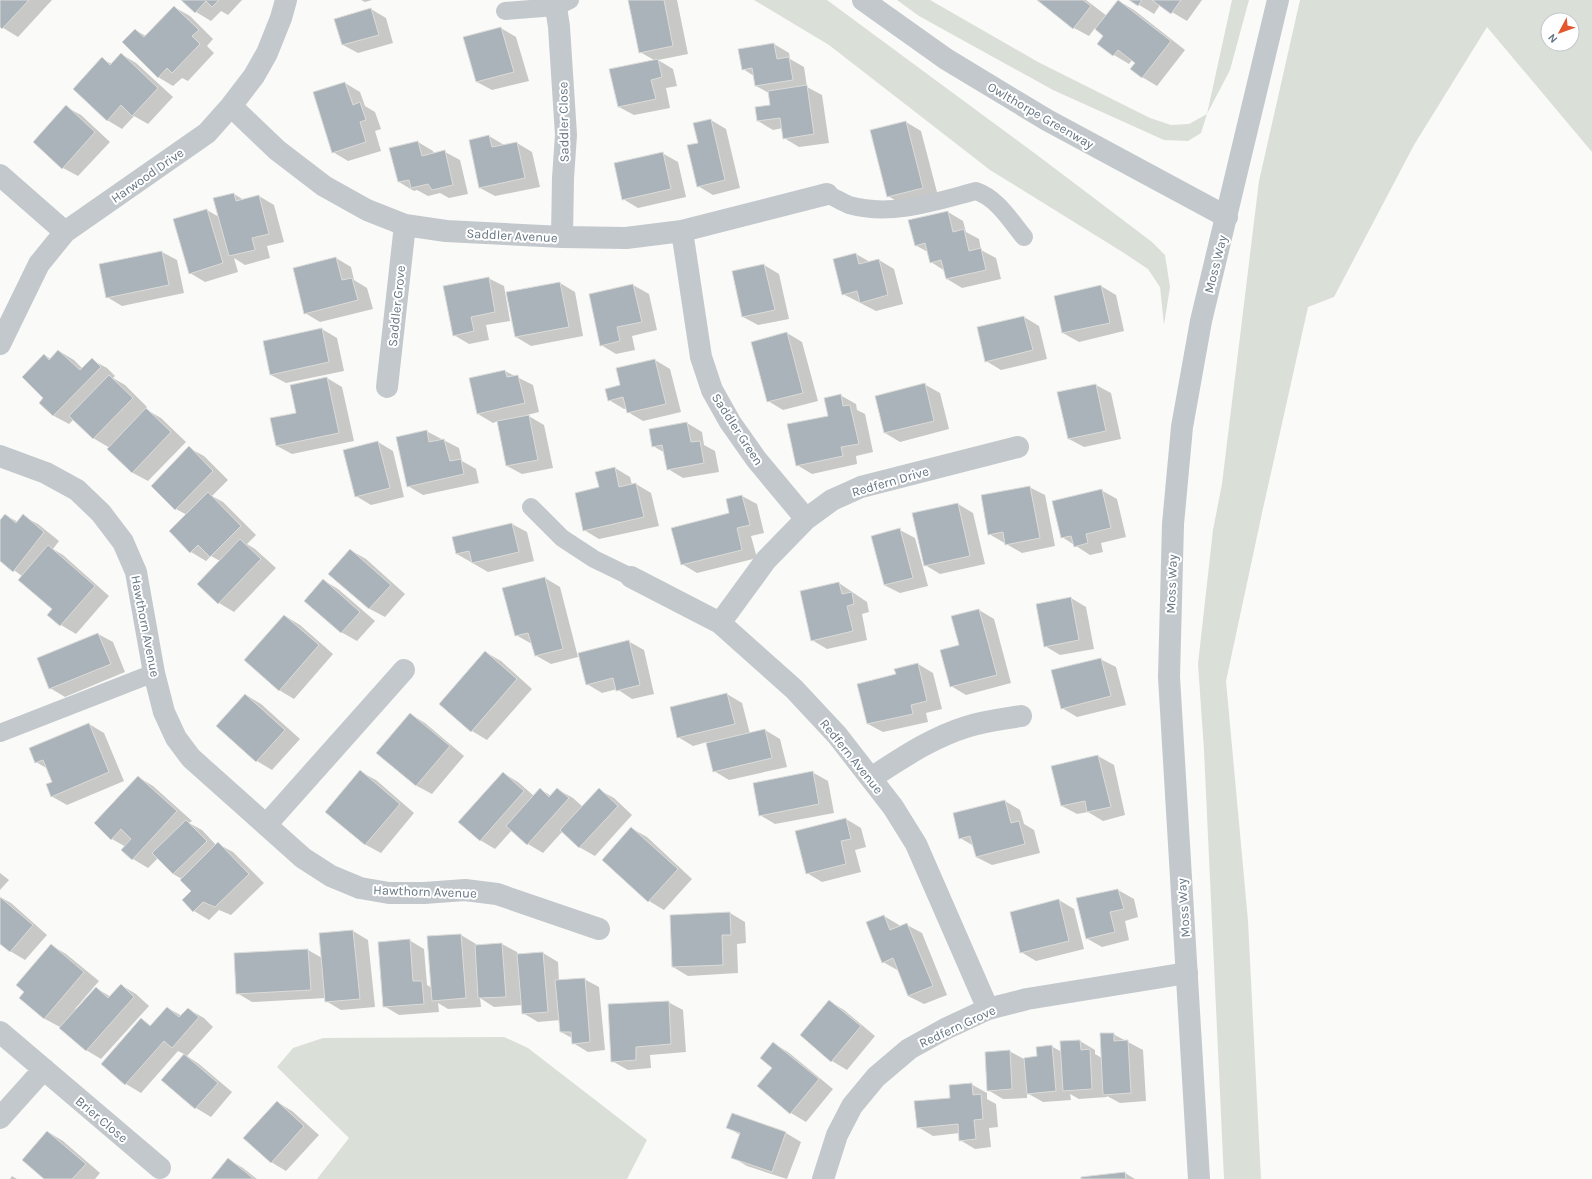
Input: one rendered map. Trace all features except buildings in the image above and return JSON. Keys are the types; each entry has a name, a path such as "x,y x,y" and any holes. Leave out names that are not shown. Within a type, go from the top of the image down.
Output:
{"street":[{"name":"Harwood Drive","path":"0,344 39,264 65,232 207,133 231,106 254,76 267,53 281,18 286,0"},
{"name":"Owlthorpe Greenway","path":"863,0 946,59 1047,120 1227,218"},
{"name":"Moss Way","path":"1200,1179 1168,677 1173,524 1182,427 1201,321 1227,218 1278,0"},
{"name":"Saddler Close","path":"562,237 563,178 566,135 559,27 563,4"},
{"name":"Saddler Avenue","path":"231,106 277,150 324,186 367,210 405,225 446,231 562,237 626,238 682,231 828,194"},
{"path":"0,174 65,232"},
{"name":"Saddler Grove","path":"387,387 405,225"},
{"name":"Saddler Green","path":"682,231 702,357 712,390 730,422 756,460 806,519"},
{"name":"Redfern Drive","path":"720,623 766,560 806,519 832,500 861,487 1018,447"},
{"name":"Hawthorn Avenue","path":"0,456 46,473 77,490 101,513 123,542 136,572 154,673 164,712 176,738 191,758 303,858 331,876 360,888 390,892 424,893 465,890 497,894 599,929"},
{"name":"Redfern Avenue","path":"631,577 720,623 794,689 837,735 872,778 893,807 916,844 988,1009"},
{"path":"266,825 404,670"},
{"path":"872,778 912,751 940,736 968,726 1021,716"},
{"name":"Redfern Grove","path":"823,1179 837,1135 852,1106 876,1077 909,1049 945,1029 988,1009 1027,999 1187,973"},
{"name":"Brier Close","path":"0,1032 160,1168"},
{"path":"0,1118 44,1070"}],"lane":[{"path":"505,11 563,4"},
{"path":"828,194 848,204 871,210 910,208 976,192 986,194 1024,237"},
{"path":"531,507 562,538 594,559 631,577"},
{"path":"0,733 154,673"}],"shaded area":[{"path":"754,0 827,0 1152,242 1165,255 1170,287 1164,325 1160,287 1148,269 990,170 829,45"},
{"path":"897,0 930,0 1038,62 1150,118 1171,125 1189,124 1207,114 1201,133 1188,141 1164,140 1053,90 919,16"},
{"path":"1232,0 1249,0 1230,70 1207,114"},
{"path":"1300,0 1592,0 1592,152 1487,27 1414,145 1334,297 1308,307 1226,681 1248,921 1261,1179 1224,1179 1204,750 1198,664 1213,530 1222,484 1259,181"},
{"path":"504,1037 528,1048 647,1140 627,1179 317,1179 349,1138 277,1067 293,1048 323,1038"}]}
